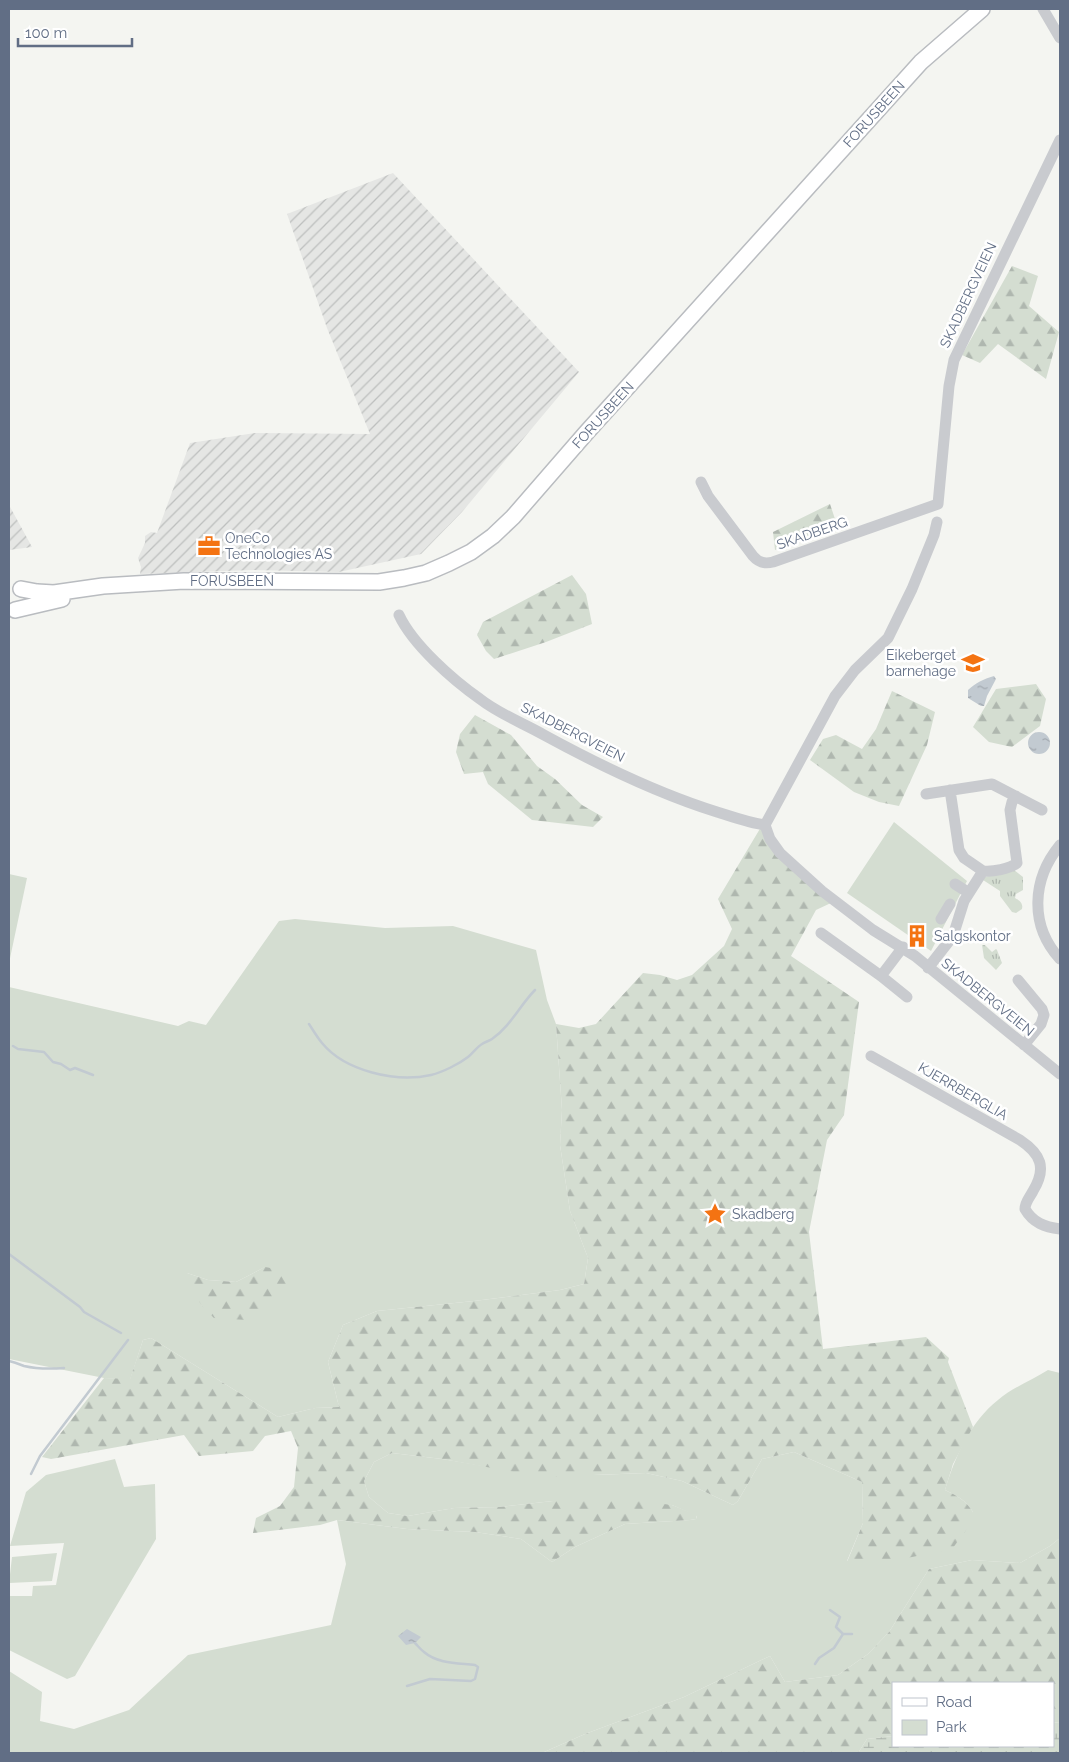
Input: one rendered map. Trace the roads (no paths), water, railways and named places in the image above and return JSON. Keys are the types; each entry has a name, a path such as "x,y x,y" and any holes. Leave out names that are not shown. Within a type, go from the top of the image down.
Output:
{"main road":[{"name":"FORUSBEEN","path":"15,586 45,593 103,586 184,581 379,582 426,573 471,552 493,536 513,517 586,433 921,62 982,9"},
{"path":"11,612 22,604 23,599 15,586"},
{"name":"FORUSBEEN","path":"11,612 111,587"}],"street":[{"path":"1042,9 1060,38"},
{"name":"SKADBERGVEIEN","path":"938,504 949,386 954,360 1060,140"},
{"name":"SKADBERG","path":"701,482 708,496 753,556 763,563 774,562 938,504"},
{"path":"765,825 835,696 855,670 888,638 912,589 934,535 937,522"},
{"name":"SKADBERGVEIEN","path":"399,615 407,631 445,670 482,701 506,715 565,747 647,787 696,806 765,825 770,839 780,853 822,892 873,930 903,947 1060,1074"},
{"path":"926,794 992,784 1042,810"},
{"path":"950,790 959,850 964,858 983,871 992,871 1016,864 1016,850 1010,810 1016,796"},
{"path":"1060,845 1043,872 1038,890 1038,913 1049,944 1060,959"},
{"path":"928,968 953,936 961,908 968,893 983,871"},
{"path":"955,884 968,893"},
{"path":"941,919 950,904"},
{"path":"821,933 907,997"},
{"path":"881,976 903,947"},
{"path":"1018,980 1042,1009 1044,1015 1041,1024 1024,1045"},
{"name":"KJERRBERGLIA","path":"870,1056 1020,1140 1034,1151 1038,1156 1041,1168 1040,1178 1026,1203 1025,1209 1030,1217 1038,1223 1060,1229"}],"water":[{"path":"994,676 996,679 984,706 968,698 968,690 986,678"},
{"path":"1039,732 1049,739 1050,743 1043,753 1039,754 1029,747 1028,743 1035,733"},
{"path":"407,1629 421,1637 415,1643 406,1645 398,1636"}],"waterway":[{"path":"309,1024 320,1041 332,1053 357,1068 387,1076 417,1077 431,1075 446,1070 460,1062 480,1045 492,1039 510,1022 535,990"},
{"path":"13,1046 18,1049 44,1052 53,1062 61,1064 70,1070 75,1068 93,1075"},
{"path":"9,1254 80,1307 84,1312 121,1333"},
{"path":"31,1474 40,1456 128,1340"},
{"path":"9,1361 34,1368 64,1368"},
{"path":"830,1610 840,1617 836,1627 843,1634"},
{"path":"815,1664 819,1658 834,1648 843,1634 852,1634"},
{"path":"407,1686 430,1679 471,1681 475,1679 478,1667 435,1659 415,1643"}],"place":[{"name":"OneCo Technologies AS","path":"209,546"},
{"name":"Eikeberget barnehage","path":"973,663"},
{"name":"Salgskontor","path":"917,936"},
{"name":"Skadberg","path":"715,1214"}]}
